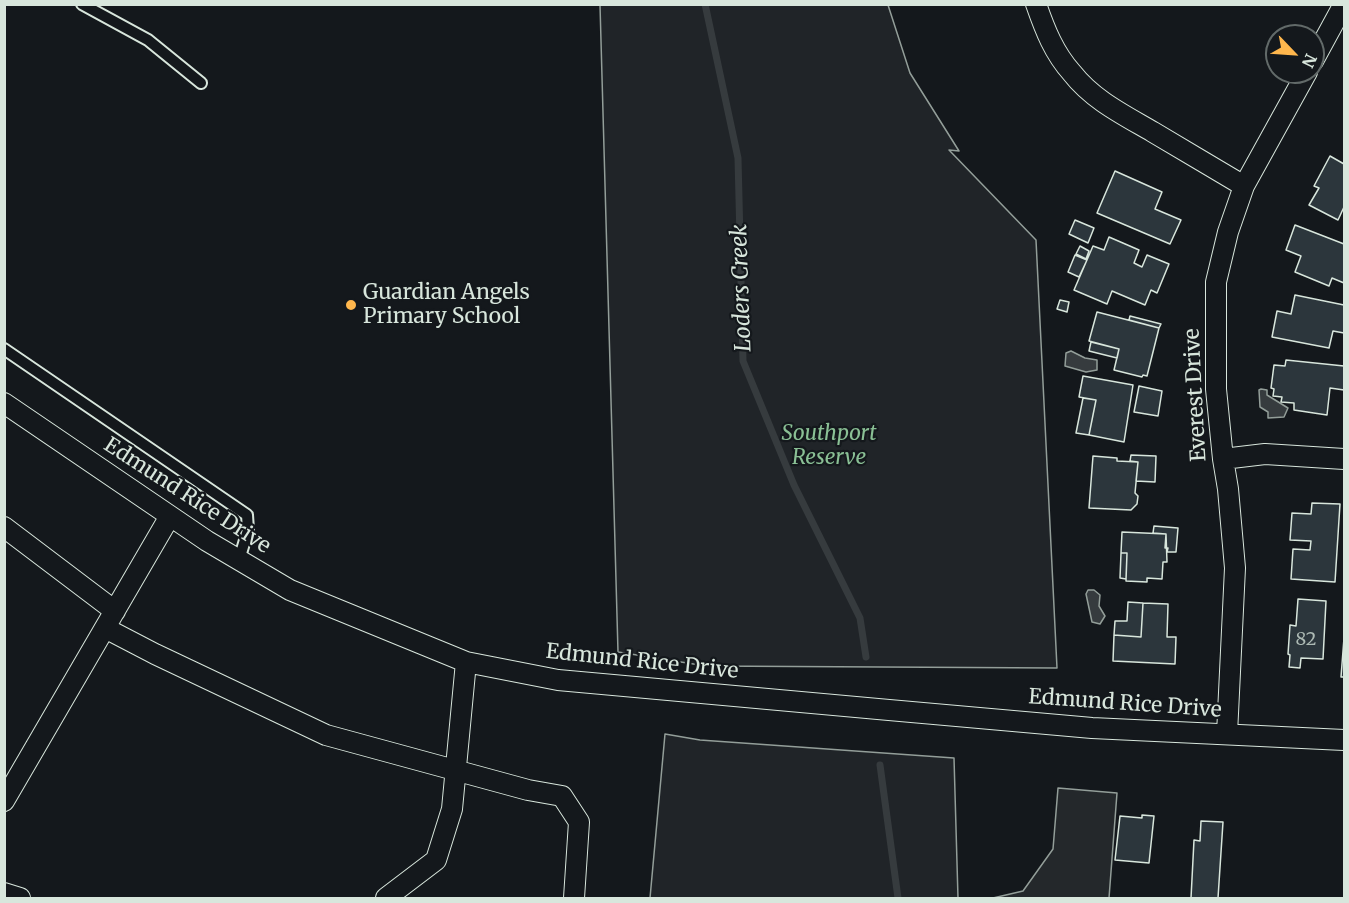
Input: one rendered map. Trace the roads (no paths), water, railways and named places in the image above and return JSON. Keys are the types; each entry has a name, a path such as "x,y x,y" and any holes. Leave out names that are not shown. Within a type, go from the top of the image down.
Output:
{"street":[{"path":"1036,4 1055,50 1072,74 1090,92 1244,186"},
{"path":"1325,39 1344,4"},
{"name":"Everest Drive","path":"1227,734 1235,568 1216,389 1216,282 1228,232 1244,186 1300,84"},
{"name":"Edmund Rice Drive","path":"4,403 207,541 290,590 466,662 569,681 1081,727 1344,740"},
{"path":"1223,459 1265,454 1344,459"},
{"path":"4,801 170,516"},
{"path":"4,527 110,620 155,654 327,735 528,790 562,796 579,822 574,898"},
{"path":"386,898 436,860 452,809 466,662"},
{"path":"4,893 20,898"}],"lane":[{"path":"82,4 148,40 201,84"},
{"path":"4,349 247,515 248,530 239,560"}],"waterway":[{"name":"Loders Creek","path":"705,4 738,158 743,361 794,485 860,618 866,657"},
{"name":"Loders Creek","path":"880,765 898,898"}],"place":[{"name":"Guardian Angels Primary School","path":"351,305"}],"park label":[{"name":"Southport Reserve","path":"829,446"}]}
